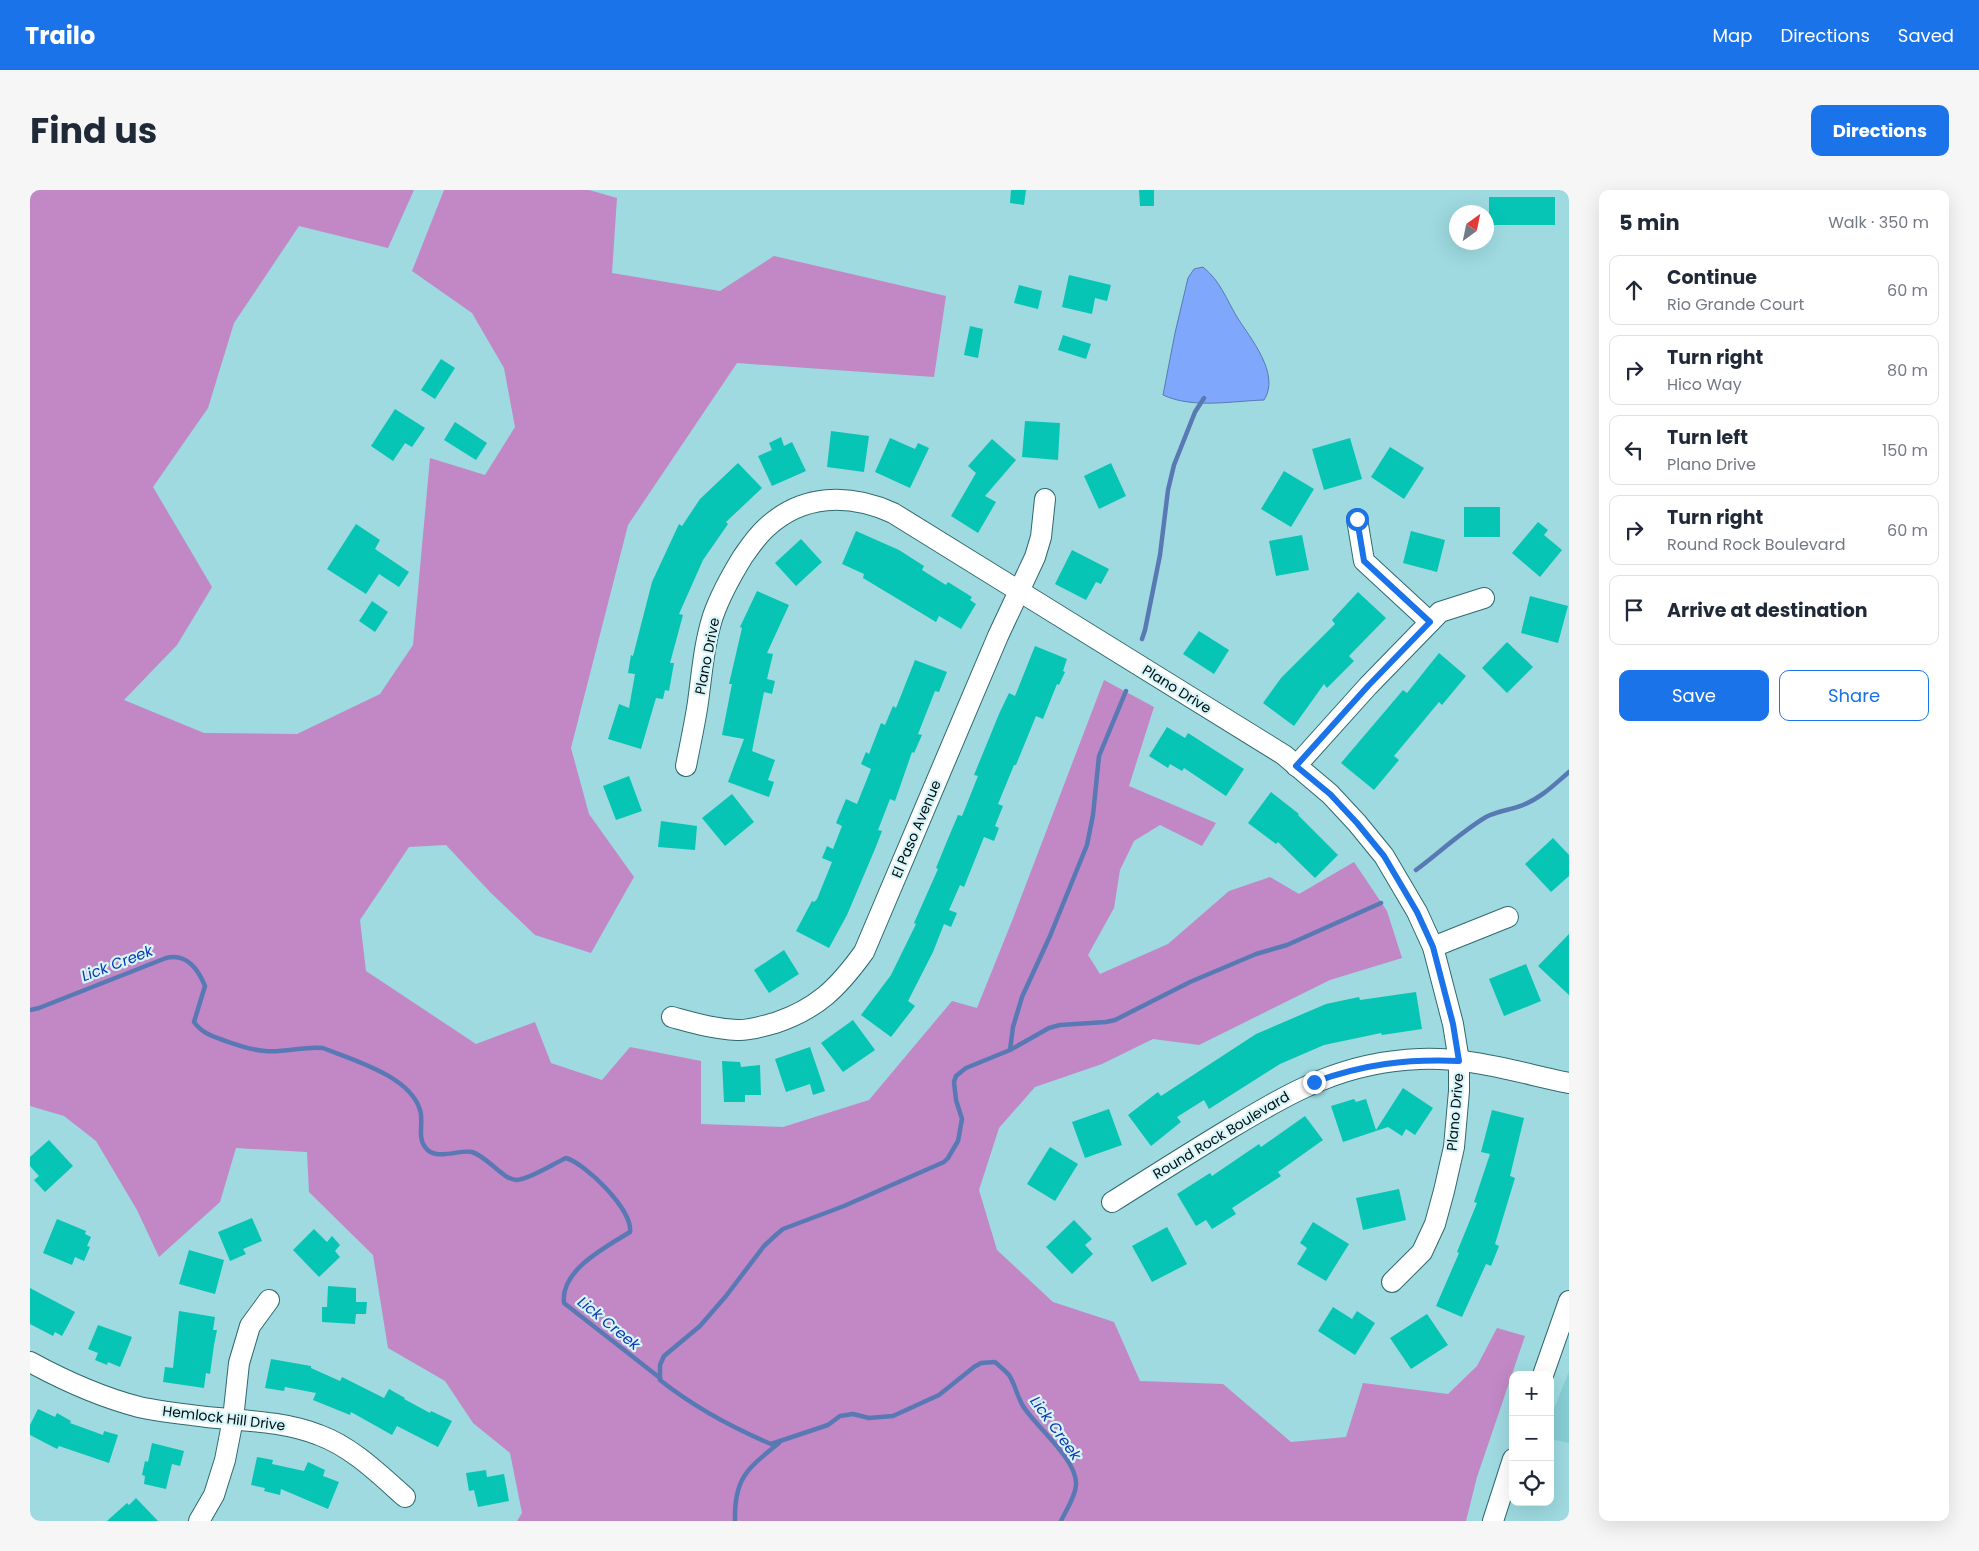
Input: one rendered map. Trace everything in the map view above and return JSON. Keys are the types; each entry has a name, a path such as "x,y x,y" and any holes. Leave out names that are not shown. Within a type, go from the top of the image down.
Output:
{"street":[{"name":"Plano Drive","path":"686,766 698,704 706,646 713,616 724,590 752,544 765,529 780,517 794,510 829,499 855,500 878,506 893,513 1284,755 1330,794 1384,856 1417,912 1433,947 1453,1024 1459,1061 1459,1091 1454,1147 1444,1191 1434,1224 1422,1252 1392,1282"},
{"name":"El Paso Avenue","path":"672,1016 706,1027 739,1030 765,1026 792,1017 813,1006 848,974 864,952 950,749 1036,557 1041,537 1045,499"},
{"path":"1357,519 1364,561 1430,622"},
{"path":"1296,766 1368,686 1440,612 1484,598"},
{"path":"1433,947 1508,917"},
{"name":"Round Rock Boulevard","path":"1112,1202 1273,1103 1314,1082 1349,1070 1383,1063 1421,1059 1459,1061 1569,1084"},
{"path":"199,1521 214,1495 225,1460 233,1419 239,1363 250,1326 269,1300"},
{"path":"1544,1371 1569,1301"},
{"name":"Hemlock Hill Drive","path":"30,1362 76,1385 140,1407 283,1424 320,1435 354,1454 405,1497"},
{"path":"1493,1521 1512,1461"}],"shaded area":[{"path":"30,190 414,190 388,248 299,226 234,323 208,408 153,487 212,587 177,645 124,700 204,733 297,734 380,694 413,645 430,458 485,475 515,427 504,368 472,313 412,271 444,190 589,190 617,198 612,273 720,291 774,256 946,296 934,377 737,363 628,525 571,748 589,814 634,877 591,953 535,935 491,893 446,845 409,847 360,920 366,971 476,1044 535,1022 551,1063 602,1080 630,1047 701,1061 701,1124 783,1127 869,1100 952,1001 977,1008 1104,680 1154,707 1129,786 1216,823 1202,846 1160,825 1134,841 1120,870 1114,908 1088,955 1100,974 1168,944 1229,891 1270,877 1299,894 1354,862 1387,911 1402,958 1330,980 1199,1045 1153,1039 1102,1064 1035,1087 999,1128 979,1190 997,1250 1053,1302 1114,1322 1140,1381 1223,1384 1291,1442 1346,1437 1363,1383 1448,1394 1477,1366 1497,1328 1525,1336 1513,1371 1509,1371 1509,1383 1477,1477 1466,1521 517,1521 522,1513 510,1453 473,1423 445,1381 388,1348 373,1255 309,1192 307,1152 236,1148 220,1202 159,1257 137,1210 96,1141 64,1116 30,1106"},
{"path":"1569,1371 1569,1443 1554,1440 1554,1409"}],"water":[{"path":"1203,267 1219,284 1262,357 1269,379 1268,390 1264,400 1200,403 1187,402 1163,395 1188,278 1194,269"}],"building":[{"path":"1011,190 1026,190 1024,205 1010,203"},
{"path":"1139,190 1154,190 1154,206 1140,206"},
{"path":"1489,197 1555,197 1555,225 1494,225 1494,205 1489,205"},
{"path":"1069,275 1111,285 1107,301 1095,298 1092,314 1062,307"},
{"path":"1019,285 1042,291 1038,309 1014,303"},
{"path":"970,326 983,329 978,358 964,355"},
{"path":"1063,335 1091,344 1086,359 1058,350"},
{"path":"441,359 455,368 435,399 421,390"},
{"path":"395,409 425,428 412,447 405,443 393,461 371,446"},
{"path":"1025,421 1060,423 1058,460 1022,457"},
{"path":"455,422 487,443 476,460 444,440"},
{"path":"831,431 869,436 864,472 827,467"},
{"path":"781,437 784,446 792,442 806,471 772,486 758,456 772,450 769,443"},
{"path":"890,438 915,449 918,443 929,448 910,488 875,472"},
{"path":"1350,438 1362,479 1324,490 1312,449"},
{"path":"992,439 1016,460 985,496 996,502 978,533 951,516 976,473 968,466"},
{"path":"1390,447 1424,468 1404,499 1371,477"},
{"path":"738,463 762,488 726,522 728,524 703,560 679,614 683,615 670,663 674,663 669,691 665,690 663,699 656,698 641,749 608,739 619,704 629,708 635,674 628,673 631,655 633,656 652,582 679,524 682,526 700,499"},
{"path":"1111,463 1126,496 1099,509 1084,476"},
{"path":"1284,471 1314,489 1291,527 1261,509"},
{"path":"1464,507 1500,507 1500,537 1464,537"},
{"path":"1538,522 1548,530 1544,535 1562,550 1540,577 1512,553"},
{"path":"356,524 380,540 375,549 409,572 399,587 379,574 366,594 327,569"},
{"path":"856,531 899,550 924,566 922,570 946,585 948,582 972,597 970,600 976,604 961,629 939,616 936,622 863,578 864,574 842,564"},
{"path":"1411,531 1445,540 1437,572 1403,563"},
{"path":"1302,535 1309,570 1276,576 1269,541"},
{"path":"801,539 822,562 796,586 775,563"},
{"path":"1072,550 1109,569 1101,584 1096,582 1086,600 1055,584"},
{"path":"757,591 789,605 767,653 773,654 767,679 775,681 772,694 764,692 752,751 775,760 768,780 774,782 769,797 728,782 744,739 722,735 732,684 729,684 742,628 740,627"},
{"path":"1358,592 1386,618 1349,656 1354,661 1327,688 1324,684 1294,726 1263,703 1281,678 1335,624 1332,620"},
{"path":"1530,596 1568,606 1558,643 1521,633"},
{"path":"372,601 388,612 375,632 359,621"},
{"path":"1199,631 1229,650 1214,674 1183,654"},
{"path":"1507,642 1533,667 1507,693 1482,668"},
{"path":"1035,646 1067,659 1063,671 1065,672 1059,685 1057,684 1043,719 1036,716 1016,765 1014,765 998,804 1003,806 995,826 999,828 994,841 984,837 964,887 960,885 949,910 957,913 951,927 944,924 933,952 908,1001 915,1006 891,1037 861,1015 891,975 916,924 914,923 938,869 936,868 947,841 958,815 962,816 978,776 974,775 999,714 1009,693 1015,696"},
{"path":"1439,653 1466,676 1442,705 1439,702 1394,756 1399,760 1374,790 1341,763 1403,690 1407,693"},
{"path":"915,660 947,672 939,692 935,691 918,734 922,735 914,753 912,752 895,801 890,799 878,830 882,831 847,915 829,948 796,931 812,901 814,902 817,899 832,862 822,858 827,846 833,849 842,826 836,823 846,799 857,804 871,769 861,764 866,752 869,754 881,723 885,725 893,706 896,708"},
{"path":"1167,727 1185,738 1188,733 1244,769 1226,796 1184,768 1182,771 1170,764 1168,768 1149,756"},
{"path":"629,776 642,811 616,820 603,786"},
{"path":"1271,792 1299,814 1338,855 1315,878 1278,842 1276,844 1248,823"},
{"path":"732,794 754,822 725,846 702,818"},
{"path":"661,821 697,826 695,850 658,847"},
{"path":"1553,838 1569,855 1569,876 1551,892 1525,864"},
{"path":"1569,934 1569,995 1538,966"},
{"path":"784,950 799,974 769,993 754,970"},
{"path":"1526,964 1541,1001 1504,1016 1489,979"},
{"path":"1416,992 1422,1029 1382,1035 1381,1033 1324,1045 1280,1064 1209,1109 1204,1100 1177,1117 1181,1122 1151,1146 1128,1115 1158,1092 1161,1096 1256,1034 1326,1004 1359,997 1360,1000"},
{"path":"853,1020 875,1050 843,1072 821,1043"},
{"path":"810,1047 825,1091 813,1095 810,1084 786,1092 775,1059"},
{"path":"722,1061 740,1062 741,1067 760,1065 761,1095 745,1095 745,1102 724,1102"},
{"path":"1403,1088 1433,1108 1415,1135 1406,1129 1402,1136 1388,1127 1343,1142 1331,1106 1354,1099 1356,1102 1366,1099 1376,1130"},
{"path":"1109,1109 1122,1145 1085,1158 1072,1122"},
{"path":"1492,1110 1524,1118 1510,1176 1515,1178 1495,1244 1499,1246 1491,1266 1486,1264 1462,1317 1436,1306 1459,1253 1457,1252 1477,1203 1474,1202 1490,1154 1481,1152"},
{"path":"1305,1116 1323,1140 1278,1172 1281,1176 1232,1208 1236,1214 1212,1229 1206,1220 1196,1226 1177,1194 1210,1173 1212,1176 1259,1144 1261,1147"},
{"path":"49,1140 73,1166 45,1192 34,1180 39,1176 30,1166 30,1157"},
{"path":"1050,1147 1078,1164 1055,1201 1027,1184"},
{"path":"1399,1189 1406,1220 1363,1230 1356,1198"},
{"path":"252,1218 262,1241 243,1249 246,1254 230,1261 218,1232"},
{"path":"57,1219 86,1231 85,1234 91,1237 87,1246 90,1247 84,1261 75,1257 72,1265 43,1253"},
{"path":"1074,1220 1092,1239 1085,1245 1093,1254 1072,1274 1046,1247"},
{"path":"1313,1222 1349,1244 1326,1281 1297,1264 1307,1248 1300,1243"},
{"path":"1167,1227 1187,1264 1152,1282 1132,1246"},
{"path":"314,1229 327,1242 332,1236 340,1245 335,1251 340,1257 319,1277 293,1250"},
{"path":"189,1250 224,1260 215,1294 179,1284"},
{"path":"328,1286 356,1288 356,1302 367,1302 366,1314 356,1314 355,1324 322,1322 322,1307 327,1307"},
{"path":"30,1288 75,1312 62,1336 55,1332 53,1336 30,1324"},
{"path":"1333,1307 1352,1319 1357,1311 1375,1323 1355,1355 1318,1331"},
{"path":"179,1311 215,1317 213,1330 217,1330 210,1374 206,1373 204,1388 163,1382 165,1367 173,1368"},
{"path":"1427,1314 1448,1345 1411,1369 1390,1338"},
{"path":"98,1325 132,1337 120,1367 108,1362 107,1365 95,1360 98,1353 88,1349"},
{"path":"271,1359 311,1366 311,1368 340,1381 342,1377 384,1398 389,1389 430,1413 431,1411 452,1421 438,1447 397,1426 392,1435 351,1412 350,1415 313,1400 316,1393 285,1387 284,1391 265,1388"},
{"path":"38,1409 55,1417 57,1413 71,1421 70,1423 103,1435 104,1431 118,1435 109,1463 59,1446 57,1449 30,1435 30,1425"},
{"path":"152,1443 184,1451 180,1466 172,1464 166,1489 144,1484 145,1476 142,1475 145,1461 148,1462"},
{"path":"257,1457 273,1460 272,1464 304,1471 308,1462 325,1470 323,1476 339,1482 328,1509 281,1489 280,1495 264,1491 265,1488 251,1485"},
{"path":"486,1470 487,1477 504,1474 509,1501 478,1507 474,1490 469,1491 466,1473"},
{"path":"136,1498 158,1521 107,1521 127,1503 129,1505"}],"waterway":[{"path":"1142,639 1160,555 1168,490 1174,465 1195,412 1204,398"},
{"path":"1010,1050 1013,1027 1022,997 1050,936 1087,845 1093,815 1099,756 1126,691"},
{"path":"1416,870 1486,817 1536,799 1569,772"},
{"path":"1061,1521 1074,1495 1075,1475 1064,1455 1023,1406 1009,1375 995,1362 981,1363 939,1395 893,1416 869,1418 853,1414 840,1416 828,1425 771,1444 713,1416 673,1390 660,1380 660,1365 664,1356 700,1326 726,1296 764,1246 783,1229 844,1206 944,1162 958,1141 962,1119 956,1100 954,1082 956,1076 966,1068 1010,1050 1049,1028 1060,1025 1115,1020 1190,982 1256,954 1287,945 1381,903"},
{"name":"Lick Creek","path":"30,1010 166,958 180,958 186,960 195,968 205,986 194,1022 203,1031 233,1044 259,1050 279,1051 323,1048 379,1071 405,1088 414,1098 421,1114 421,1139 429,1151 435,1154 472,1152 484,1158 506,1176 517,1180 535,1174 566,1158 575,1162 596,1178 616,1200 629,1223 630,1232 598,1252 577,1270 569,1280 565,1291 564,1303 660,1378"},
{"path":"735,1521 735,1506 740,1484 758,1460 779,1443"}],"route":[{"path":"1314,1082 1349,1070 1383,1063 1421,1059 1459,1061 1453,1024 1433,947 1417,912 1384,856 1357,823 1330,794 1296,766 1368,686 1430,622 1364,561 1357,519"}]}
